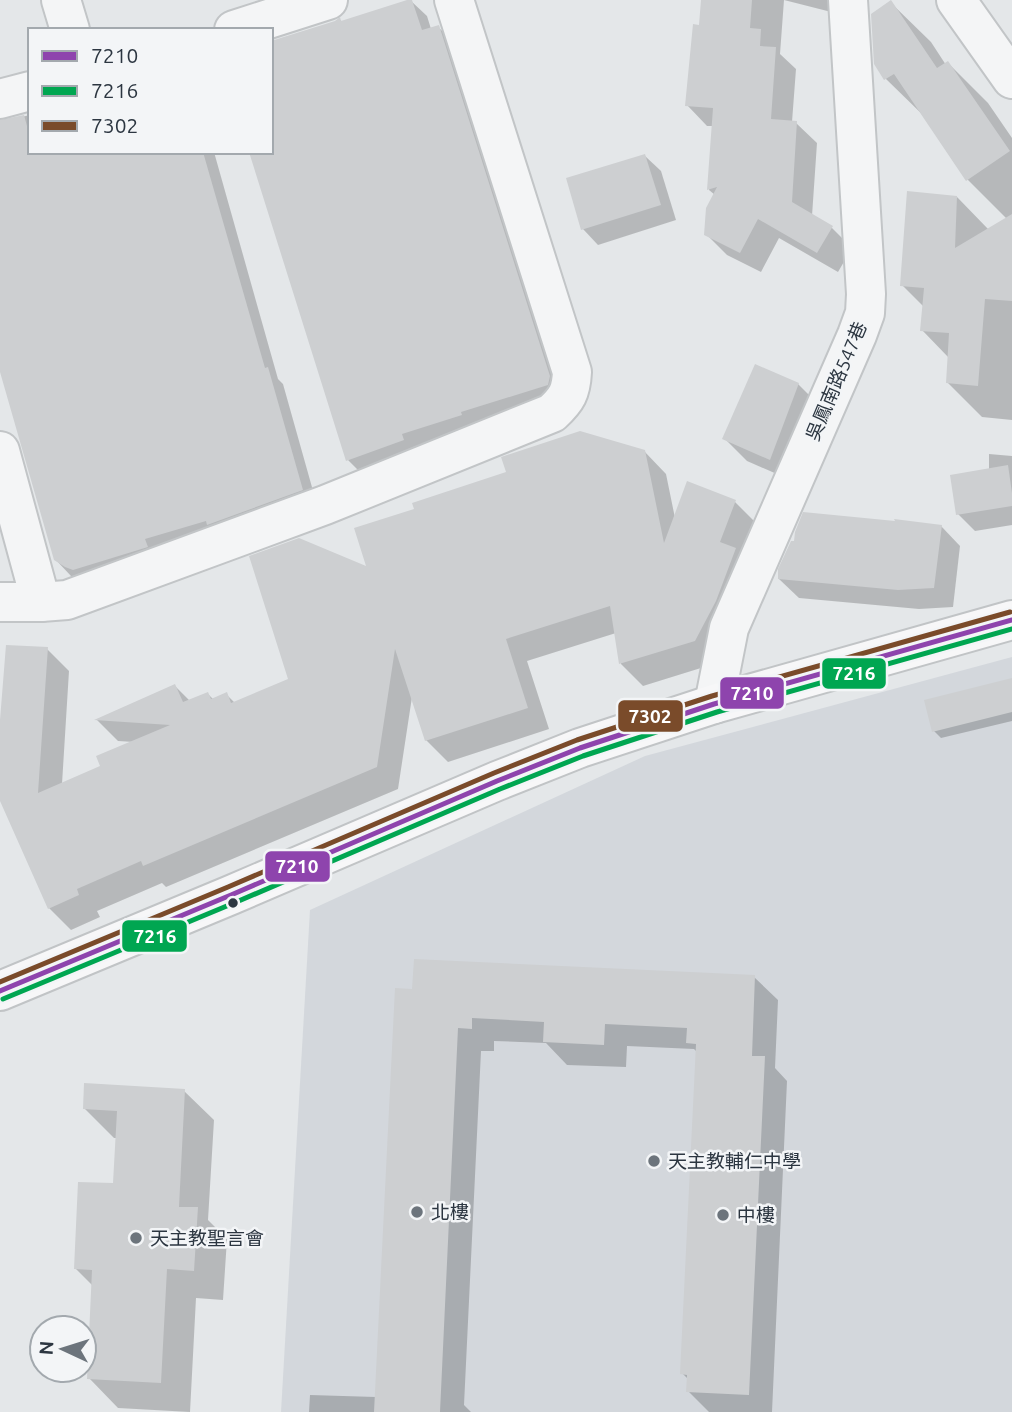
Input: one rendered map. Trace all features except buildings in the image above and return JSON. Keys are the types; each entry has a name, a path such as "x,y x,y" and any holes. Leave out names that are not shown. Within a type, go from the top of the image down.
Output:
{"main road":[{"path":"0,990 580,748 714,704 1012,620"}],"street":[{"path":"61,0 69,28"},
{"path":"240,28 328,0"},
{"path":"0,602 67,600 325,505 552,413 564,402 571,388 572,372 454,0"},
{"name":"吳鳳南路547巷","path":"714,704 729,628 865,313 848,0"},
{"path":"956,0 1012,79"},
{"path":"0,99 28,92"},
{"path":"0,451 41,602"}],"shaded area":[{"name":"天主教輔仁中學","path":"1012,657 1012,1412 281,1412 310,910 645,756"}],"transit line":[{"name":"7302","path":"0,982 577,740 712,696 1010,612"},
{"name":"7210","path":"0,991 580,748 714,704 1012,620"},
{"name":"7216","path":"3,999 583,756 717,712 1012,629"}],"place":[{"name":"天主教輔仁中學","path":"654,1161"},
{"name":"北樓","path":"417,1212"},
{"name":"中樓","path":"723,1215"},
{"name":"天主教聖言會","path":"136,1238"}]}
